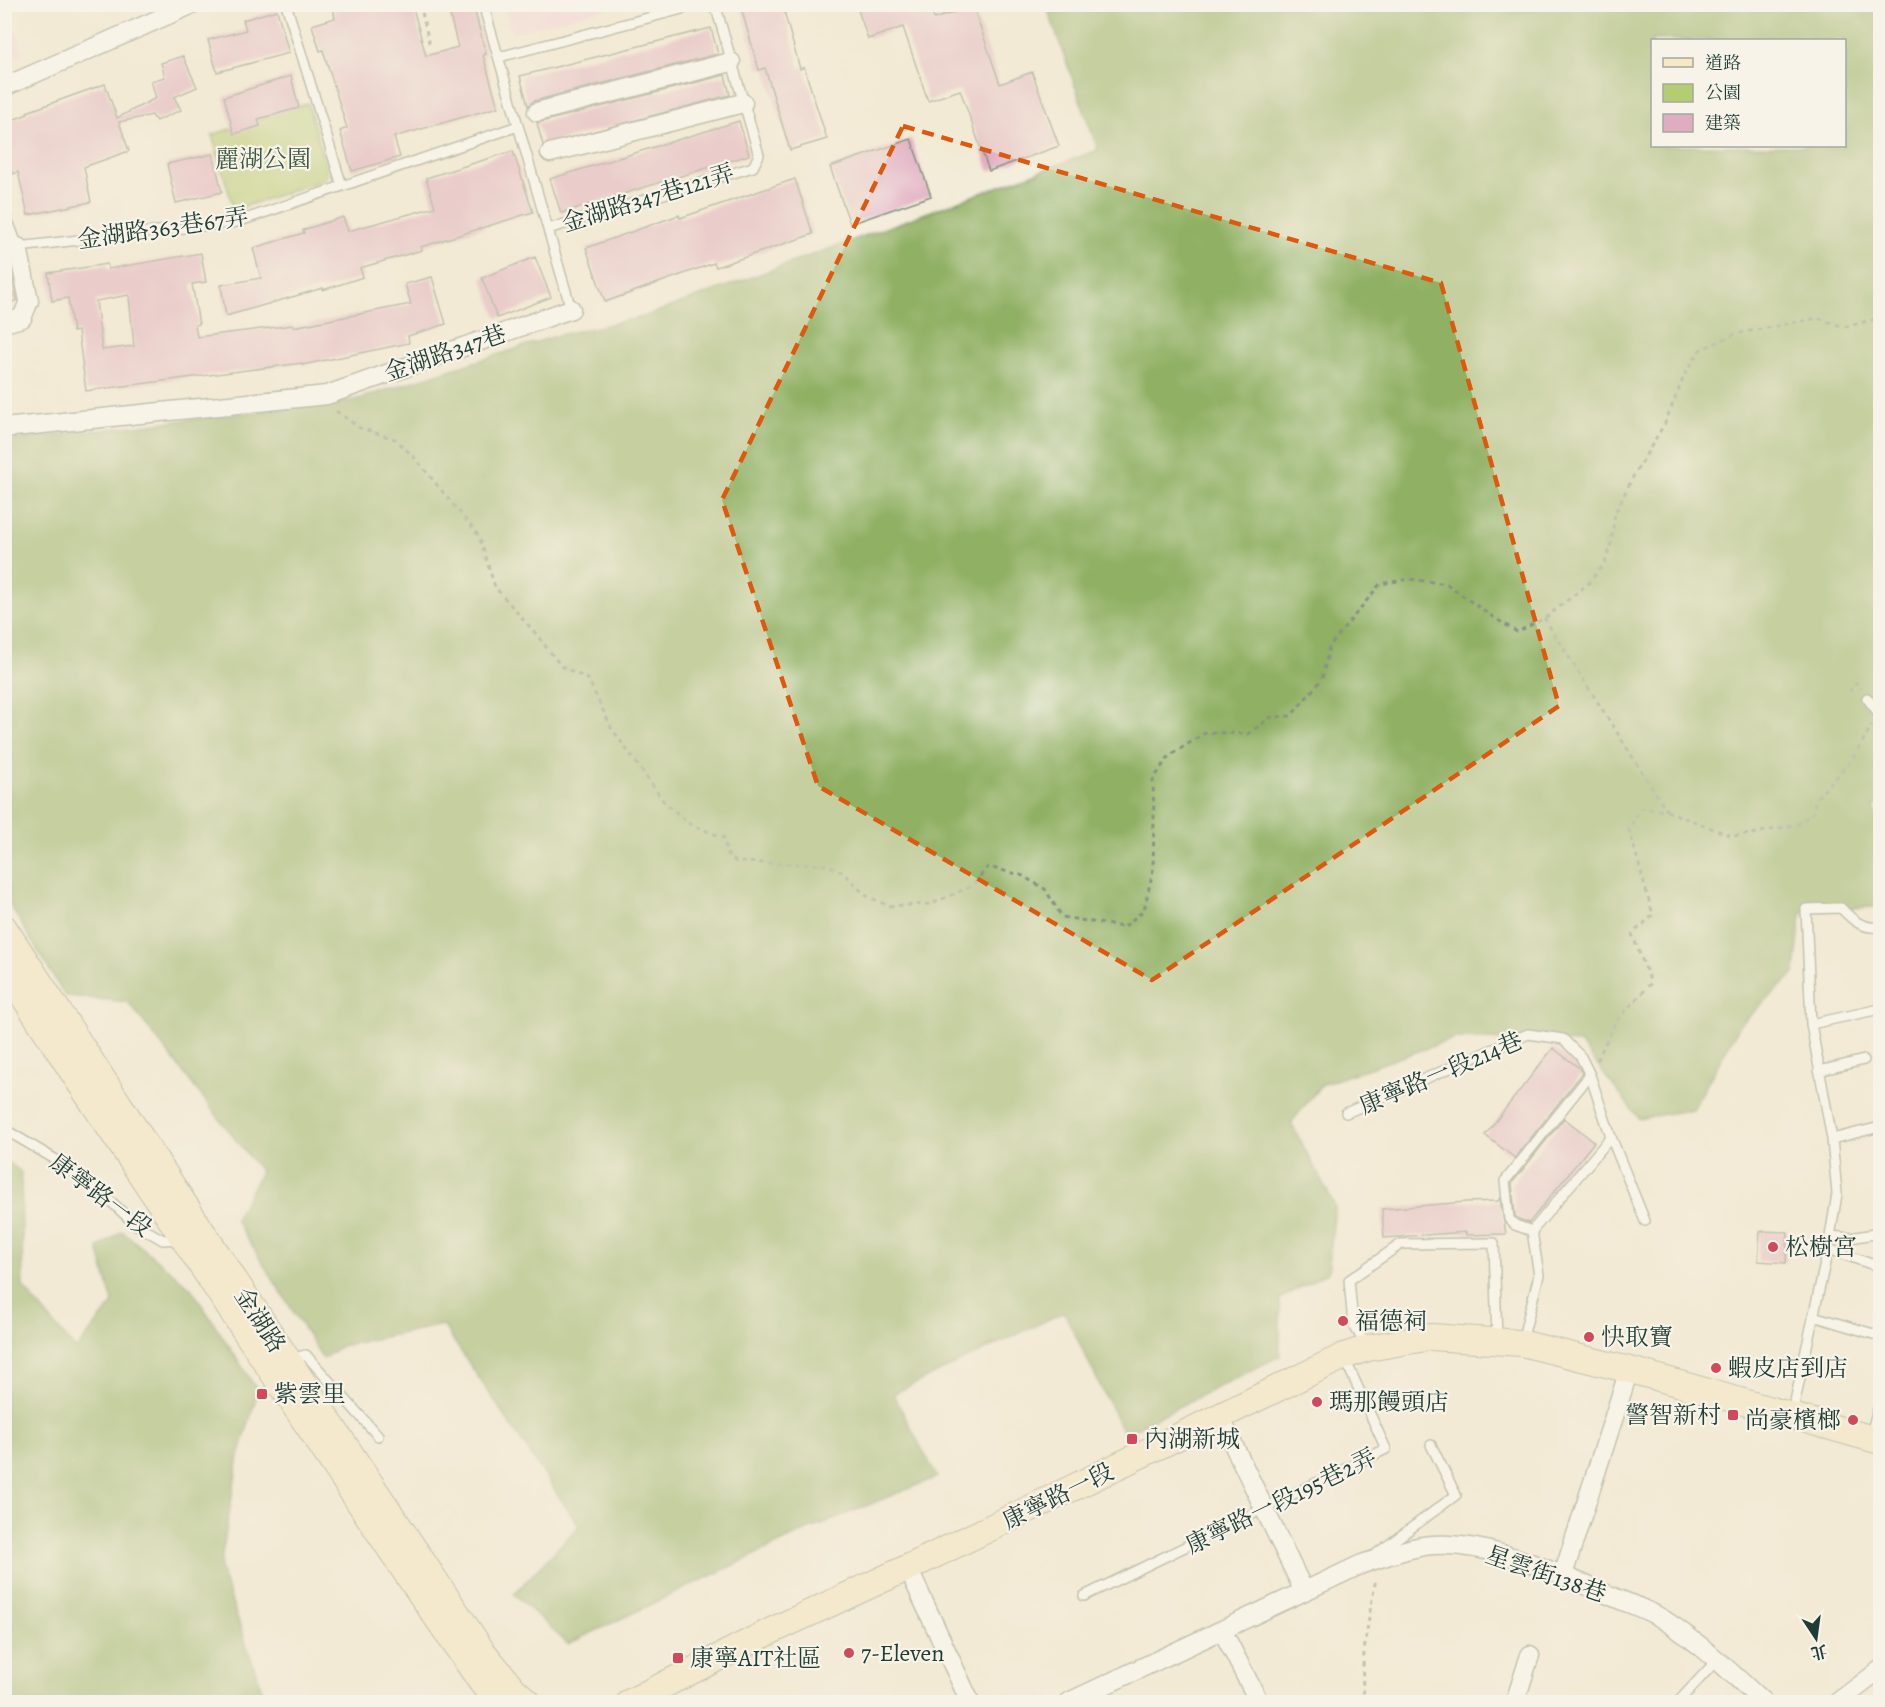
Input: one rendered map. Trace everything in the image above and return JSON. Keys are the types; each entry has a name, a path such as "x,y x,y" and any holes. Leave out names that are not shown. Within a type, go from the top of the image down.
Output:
{"main road":[{"name":"金湖路","path":"4,928 191,1233 475,1674 501,1702"},
{"name":"金湖路","path":"4,966 191,1233 287,1360 482,1651 528,1702"},
{"name":"康寧路一段","path":"630,1702 771,1631 908,1568 1344,1356 1368,1348 1431,1337 1509,1342 1629,1370 1875,1439"}],"street":[{"path":"4,87 184,7"},
{"path":"537,111 731,62"},
{"path":"550,153 743,103"},
{"path":"4,323 22,318 29,301 18,247"},
{"name":"金湖路347巷","path":"4,428 327,395 571,309"},
{"path":"1563,1575 1629,1370"},
{"path":"1220,1417 1304,1591"},
{"name":"星雲街138巷","path":"1069,1702 1370,1561 1398,1552 1433,1545 1502,1554 1563,1575 1660,1618 1717,1660 1763,1702"},
{"path":"908,1568 970,1702"},
{"path":"1222,1630 1259,1702"},
{"path":"1515,1702 1530,1655"},
{"path":"1838,1702 1881,1670"}],"lane":[{"path":"286,4 342,186"},
{"name":"金湖路347巷","path":"483,4 571,309"},
{"path":"499,57 701,4"},
{"name":"金湖路347巷121弄","path":"548,229 753,167 759,155 717,11 706,4"},
{"name":"金湖路363巷67弄","path":"18,247 237,222 518,126"},
{"path":"4,211 18,247"},
{"path":"1868,698 1879,714"},
{"path":"1792,1415 1828,1249 1837,1194 1832,1139 1811,1024 1806,909 1841,908 1850,918 1868,928 1881,927"},
{"path":"1811,1024 1881,1009"},
{"name":"康寧路一段214巷","path":"1346,1113 1528,1034 1563,1039 1581,1057 1590,1075 1611,1137 1645,1221"},
{"path":"1819,1071 1864,1060"},
{"path":"1532,1231 1515,1225 1509,1219 1505,1181 1590,1075"},
{"path":"1832,1139 1881,1128"},
{"name":"康寧路一段","path":"4,1129 58,1161 105,1196 135,1224 163,1240 191,1233"},
{"path":"1509,1342 1539,1275 1532,1231 1611,1137"},
{"path":"1830,1236 1850,1238 1881,1233"},
{"path":"1368,1348 1353,1324 1349,1280 1401,1244 1494,1243 1509,1342"},
{"path":"1828,1249 1881,1267"},
{"path":"1813,1316 1881,1336"},
{"path":"287,1360 306,1355 378,1436"},
{"name":"康寧路一段195巷2弄","path":"1083,1596 1386,1449 1344,1356"},
{"path":"1875,1439 1881,1402"},
{"path":"1370,1561 1456,1495 1431,1445"},
{"path":"1678,1702 1717,1660"}],"path":[{"path":"420,4 430,46"},
{"path":"327,395 337,413 360,428 395,439 414,457 479,536 495,587 561,666 588,679 612,729 665,803 690,824 724,837 727,855 736,862 829,865 845,874 865,895 889,906 932,904 972,886 988,867 1022,875 1045,889 1062,917 1124,927 1144,910 1153,870 1153,780 1169,756 1207,732 1248,734 1271,717 1291,716 1322,679 1329,647 1380,584 1410,579 1447,584 1517,633 1544,618 1589,584 1605,563 1611,544 1615,513 1634,475 1665,423 1684,376 1700,350 1735,334 1818,318 1844,327 1881,318"},
{"path":"1544,618 1667,812"},
{"path":"1590,1075 1615,1023 1651,983 1632,934 1653,915 1629,829 1641,808 1667,812 1732,836 1798,824 1813,813 1816,799 1852,760 1879,714"},
{"path":"1366,1702 1362,1693 1370,1561"}],"highlighted area":[{"path":"903,126 1441,283 1559,706 1152,980 818,786 722,500"}],"shaded area":[{"path":"504,4 619,4 619,5 512,33"},
{"path":"4,7 7,8 23,53 5,60"}],"green space":[{"path":"1046,5 1880,5 1880,803 1874,807 1880,821 1880,907 1806,909 1801,915 1795,973 1740,1025 1693,1109 1639,1119 1580,1043 1456,1038 1321,1085 1291,1123 1335,1206 1328,1272 1280,1299 1280,1356 1124,1434 1064,1312 893,1394 937,1477 807,1530 568,1644 514,1594 579,1526 443,1325 341,1346 323,1359 235,1219 261,1172 128,1002 65,996 5,897 5,441 355,400 559,335 643,317 1098,150"},
{"name":"麗湖公園","path":"308,103 327,176 323,180 234,210 212,135"},
{"path":"5,1159 21,1172 23,1287 76,1350 113,1303 98,1248 122,1231 191,1288 258,1391 239,1456 220,1567 266,1702 5,1702"}],"building":[{"path":"332,4 412,4 426,56 458,47 447,4 473,4 486,54 483,55 498,107 394,137 400,157 352,171 340,131 347,128 323,50 320,51 312,25 335,18"},
{"path":"740,4 782,4 800,69 804,67 827,139 790,150 765,68 759,70"},
{"path":"856,4 930,4 934,19 973,6 1000,84 1032,72 1059,146 989,171 960,90 928,101 903,27 868,39"},
{"path":"277,10 289,53 217,72 208,40 246,30 243,20"},
{"path":"711,28 718,54 534,101 528,106 520,76"},
{"path":"183,56 197,87 174,97 181,110 156,121 152,115 119,122 129,151 84,167 91,202 28,215 18,172 13,174 4,154 4,123 28,114 27,112 105,84 117,118 156,98 151,81 165,77 161,63"},
{"path":"725,75 730,95 543,145 537,123"},
{"path":"291,76 299,108 258,119 260,126 234,134 224,97"},
{"path":"739,121 749,155 561,213 550,179"},
{"path":"911,139 931,196 850,224 830,167"},
{"path":"513,151 533,212 421,247 422,250 360,268 363,277 226,316 221,285 261,278 253,248 304,233 303,230 343,217 348,231 435,207 426,178"},
{"path":"213,154 222,192 176,203 167,164"},
{"path":"795,179 813,234 716,267 714,263 605,302 586,248 679,215 680,218"},
{"path":"201,253 206,282 192,284 199,324 195,325 197,337 293,325 293,327 411,304 405,284 432,277 446,324 408,336 409,343 302,365 302,363 86,391 78,331 73,332 68,298 52,301 48,273 107,264 108,269","holes":["129,295 134,346 102,350 96,301"]},
{"path":"535,257 551,297 497,318 482,278"},
{"path":"4,259 12,276 17,300 4,306"},
{"path":"1553,1048 1579,1068 1582,1074 1515,1158 1485,1135"},
{"path":"1564,1118 1594,1142 1529,1223 1515,1216 1512,1183"},
{"path":"1500,1198 1506,1234 1466,1235 1466,1232 1384,1238 1382,1209 1498,1201"},
{"name":"松樹宮","path":"1760,1231 1788,1232 1786,1263 1758,1261"}],"place":[{"name":"松樹宮","path":"1773,1247"},
{"name":"福德祠","path":"1343,1321"},
{"name":"快取寶","path":"1589,1337"},
{"name":"蝦皮店到店","path":"1716,1368"},
{"name":"紫雲里","path":"262,1394"},
{"name":"瑪那饅頭店","path":"1317,1402"},
{"name":"警智新村","path":"1733,1415"},
{"name":"尚豪檳榔","path":"1853,1420"},
{"name":"內湖新城","path":"1132,1439"},
{"name":"7-Eleven","path":"849,1653"},
{"name":"康寧AIT社區","path":"678,1658"}]}
